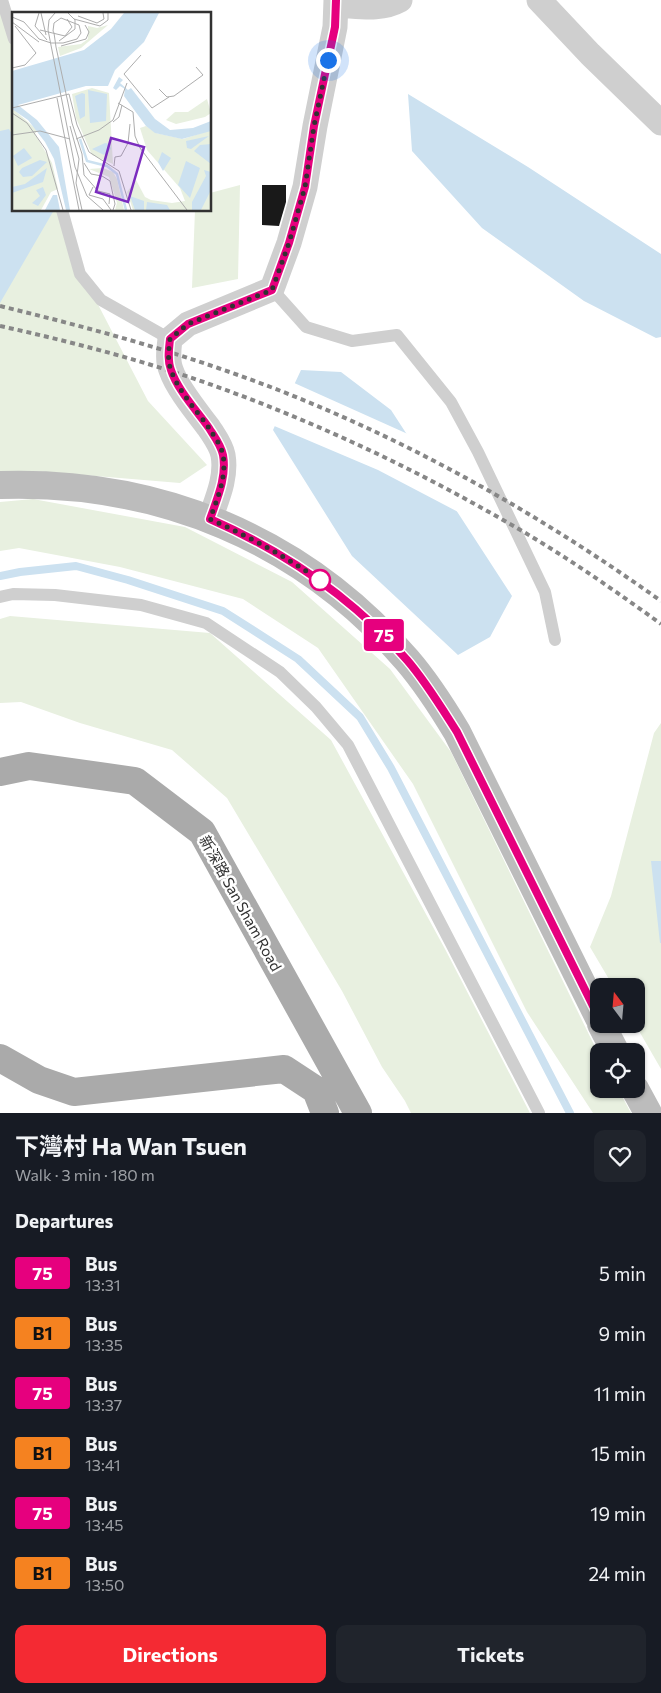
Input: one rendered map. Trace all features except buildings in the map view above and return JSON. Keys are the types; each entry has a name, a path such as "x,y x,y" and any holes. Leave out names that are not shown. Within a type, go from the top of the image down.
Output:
{"main road":[{"name":"新深路 San Sham Road","path":"0,772 29,766 135,781 202,832 358,1113"},
{"path":"0,1058 39,1080 74,1092 284,1070 316,1090 325,1113"}],"street":[{"path":"210,519 223,479 223,456 213,435 170,370 168,354 170,339 188,324 272,290 289,243 305,187 314,126 335,27 337,3 375,7 390,6 400,0"},
{"path":"539,0 596,60 661,123"},
{"path":"0,485 54,485 129,494 163,503 210,519 242,533 330,587 384,635 408,661 457,732 590,1000"},
{"path":"640,1098 648,1113"}],"lane":[{"path":"2,0 12,32"},
{"path":"62,211 80,274 102,300 170,339"},
{"path":"272,290 306,327 352,341 397,335 452,402 545,592 555,640"},
{"path":"0,596 12,594 55,595 141,605 206,623 280,672 316,707 348,745 539,1113"}],"green space":[{"path":"0,0 12,37 12,211 62,211 76,262 148,401 207,465 180,483 35,471 0,471"},
{"path":"240,185 238,279 192,288 195,211 211,211 211,193"},
{"path":"33,499 185,527 292,582 390,669 451,752 593,1043 590,1043 590,1098 623,1098 631,1113 593,1113 527,1012 413,784 318,648 243,599 120,567 19,548 0,551 0,502"},
{"path":"10,616 210,633 331,740 445,949 530,1113 411,1113 382,1067 342,991 227,798 172,750 80,723 21,702 0,703 0,619"},
{"path":"661,723 661,1069 640,1033 645,1033 645,978 608,978 590,947 611,896 654,733"}],"water":[{"path":"408,94 528,167 661,254 661,337 656,338 584,301 482,228 412,151"},
{"path":"9,129 12,134 12,211 53,211 0,303 0,131"},
{"path":"301,370 341,372 391,410 512,596 490,637 458,655 352,556 273,430"},
{"path":"651,861 661,861 661,943 660,943"}],"pier":[{"path":"292,382 410,435 462,514 378,470 272,425"}],"waterway":[{"path":"0,576 76,566 128,580 223,611 298,659 360,717 391,768 570,1113"}],"railway":[{"path":"0,306 164,350 277,390 335,414 448,468 503,499 557,531 661,601"},
{"path":"0,326 82,345 162,368 215,386 326,430 398,464 503,520 584,570 661,624"}],"bus line":[{"name":"75","path":"336,0 335,27 314,126 305,187 289,243 272,290 188,324 170,339 168,354 170,370 220,446 223,456 223,479 210,519 242,533 298,565 330,587 356,608 408,661 457,732 590,1000"}],"route":[{"path":"320,580 324,583 298,565 242,533 210,519 223,479 223,456 220,446 177,383 170,370 168,354 170,339 188,324 272,290 289,243 305,187 314,126 328,60"}]}
